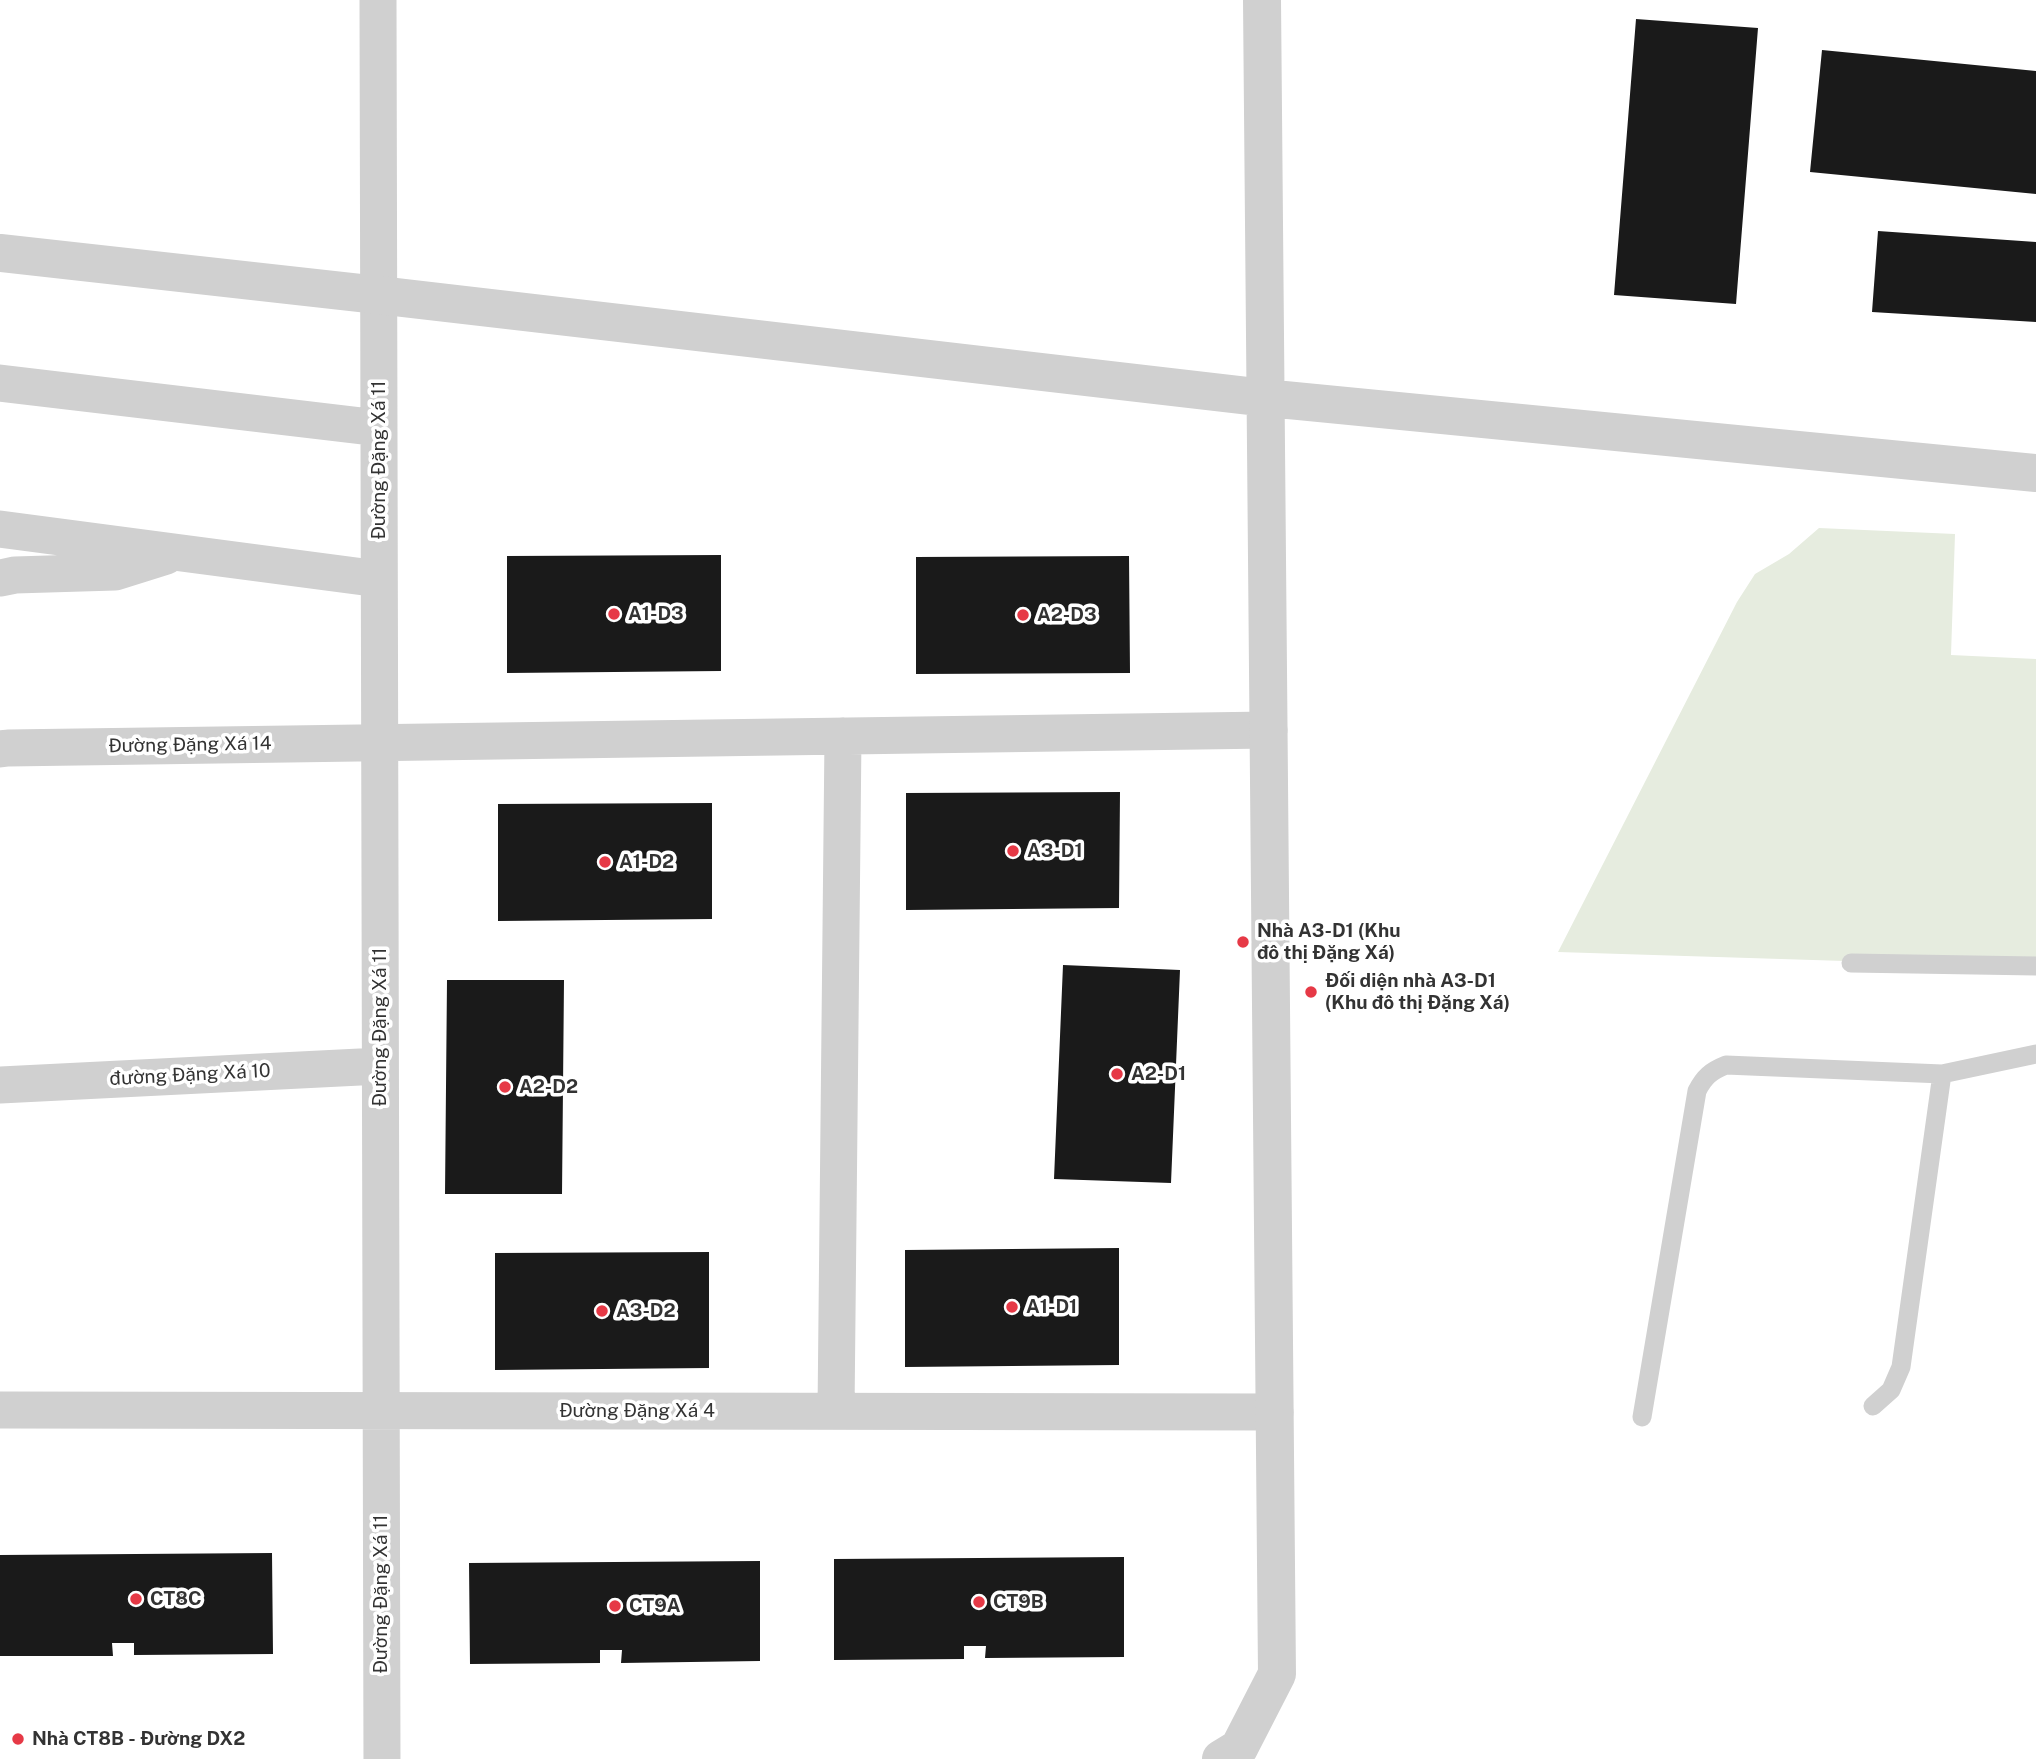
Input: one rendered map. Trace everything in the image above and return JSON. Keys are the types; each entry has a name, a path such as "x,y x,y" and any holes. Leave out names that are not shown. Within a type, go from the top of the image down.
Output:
{"street":[{"name":"Đường Đặng Xá 11","path":"378,0 382,1759"},
{"path":"1221,1759 1239,1748 1277,1674 1262,0"},
{"path":"0,253 1266,398 2036,473"},
{"path":"0,383 379,428"},
{"path":"0,529 379,579"},
{"path":"0,578 15,575 115,572 174,553"},
{"name":"Đường Đặng Xá 14","path":"0,749 1269,730"},
{"path":"836,1411 843,736"},
{"name":"đường Đặng Xá 10","path":"0,1085 380,1066"},
{"name":"Đường Đặng Xá 4","path":"0,1410 1275,1412"}],"lane":[{"path":"1851,963 2036,966"},
{"path":"1642,1417 1697,1091 1704,1078 1726,1065 1942,1074 2036,1054"},
{"path":"1873,1406 1891,1390 1901,1367 1942,1074"}],"shaded area":[{"path":"1819,528 1955,534 1951,655 2036,659 2036,967 1558,952 1737,602 1755,574 1789,554"}],"building":[{"path":"1636,19 1758,28 1736,304 1614,295"},
{"path":"1822,50 2036,71 2036,194 1810,172"},
{"path":"1878,231 2036,242 2036,322 1872,312"},
{"name":"A1-D3","path":"721,555 721,671 507,673 507,556"},
{"name":"A2-D3","path":"1129,556 1130,673 916,674 916,557"},
{"name":"A3-D1","path":"1120,792 1119,908 906,910 906,793"},
{"name":"A1-D2","path":"712,803 712,919 498,921 498,804"},
{"name":"A2-D1","path":"1063,965 1180,970 1171,1183 1054,1179"},
{"name":"A2-D2","path":"447,980 564,980 562,1194 445,1194"},
{"name":"A1-D1","path":"1119,1248 1119,1365 905,1367 905,1250"},
{"name":"A3-D2","path":"709,1252 709,1368 495,1370 495,1253"},
{"name":"CT8C","path":"272,1553 273,1654 134,1655 134,1643 112,1643 113,1656 0,1656 0,1555"},
{"name":"CT9B","path":"1124,1557 1124,1657 985,1658 986,1646 964,1646 964,1659 834,1660 834,1559"},
{"name":"CT9A","path":"760,1561 760,1661 621,1663 622,1650 600,1650 600,1663 470,1664 469,1563"}],"place":[{"name":"A1-D3","path":"614,614"},
{"name":"A2-D3","path":"1023,615"},
{"name":"A3-D1","path":"1013,851"},
{"name":"A1-D2","path":"605,862"},
{"name":"Nhà A3-D1 (Khu đô thị Đặng Xá)","path":"1243,942"},
{"name":"Đối diện nhà A3-D1 (Khu đô thị Đặng Xá)","path":"1311,992"},
{"name":"A2-D1","path":"1117,1074"},
{"name":"A2-D2","path":"505,1087"},
{"name":"A1-D1","path":"1012,1307"},
{"name":"A3-D2","path":"602,1311"},
{"name":"CT8C","path":"136,1599"},
{"name":"CT9B","path":"979,1602"},
{"name":"CT9A","path":"615,1606"},
{"name":"Nhà CT8B - Đường DX2","path":"18,1739"}]}
